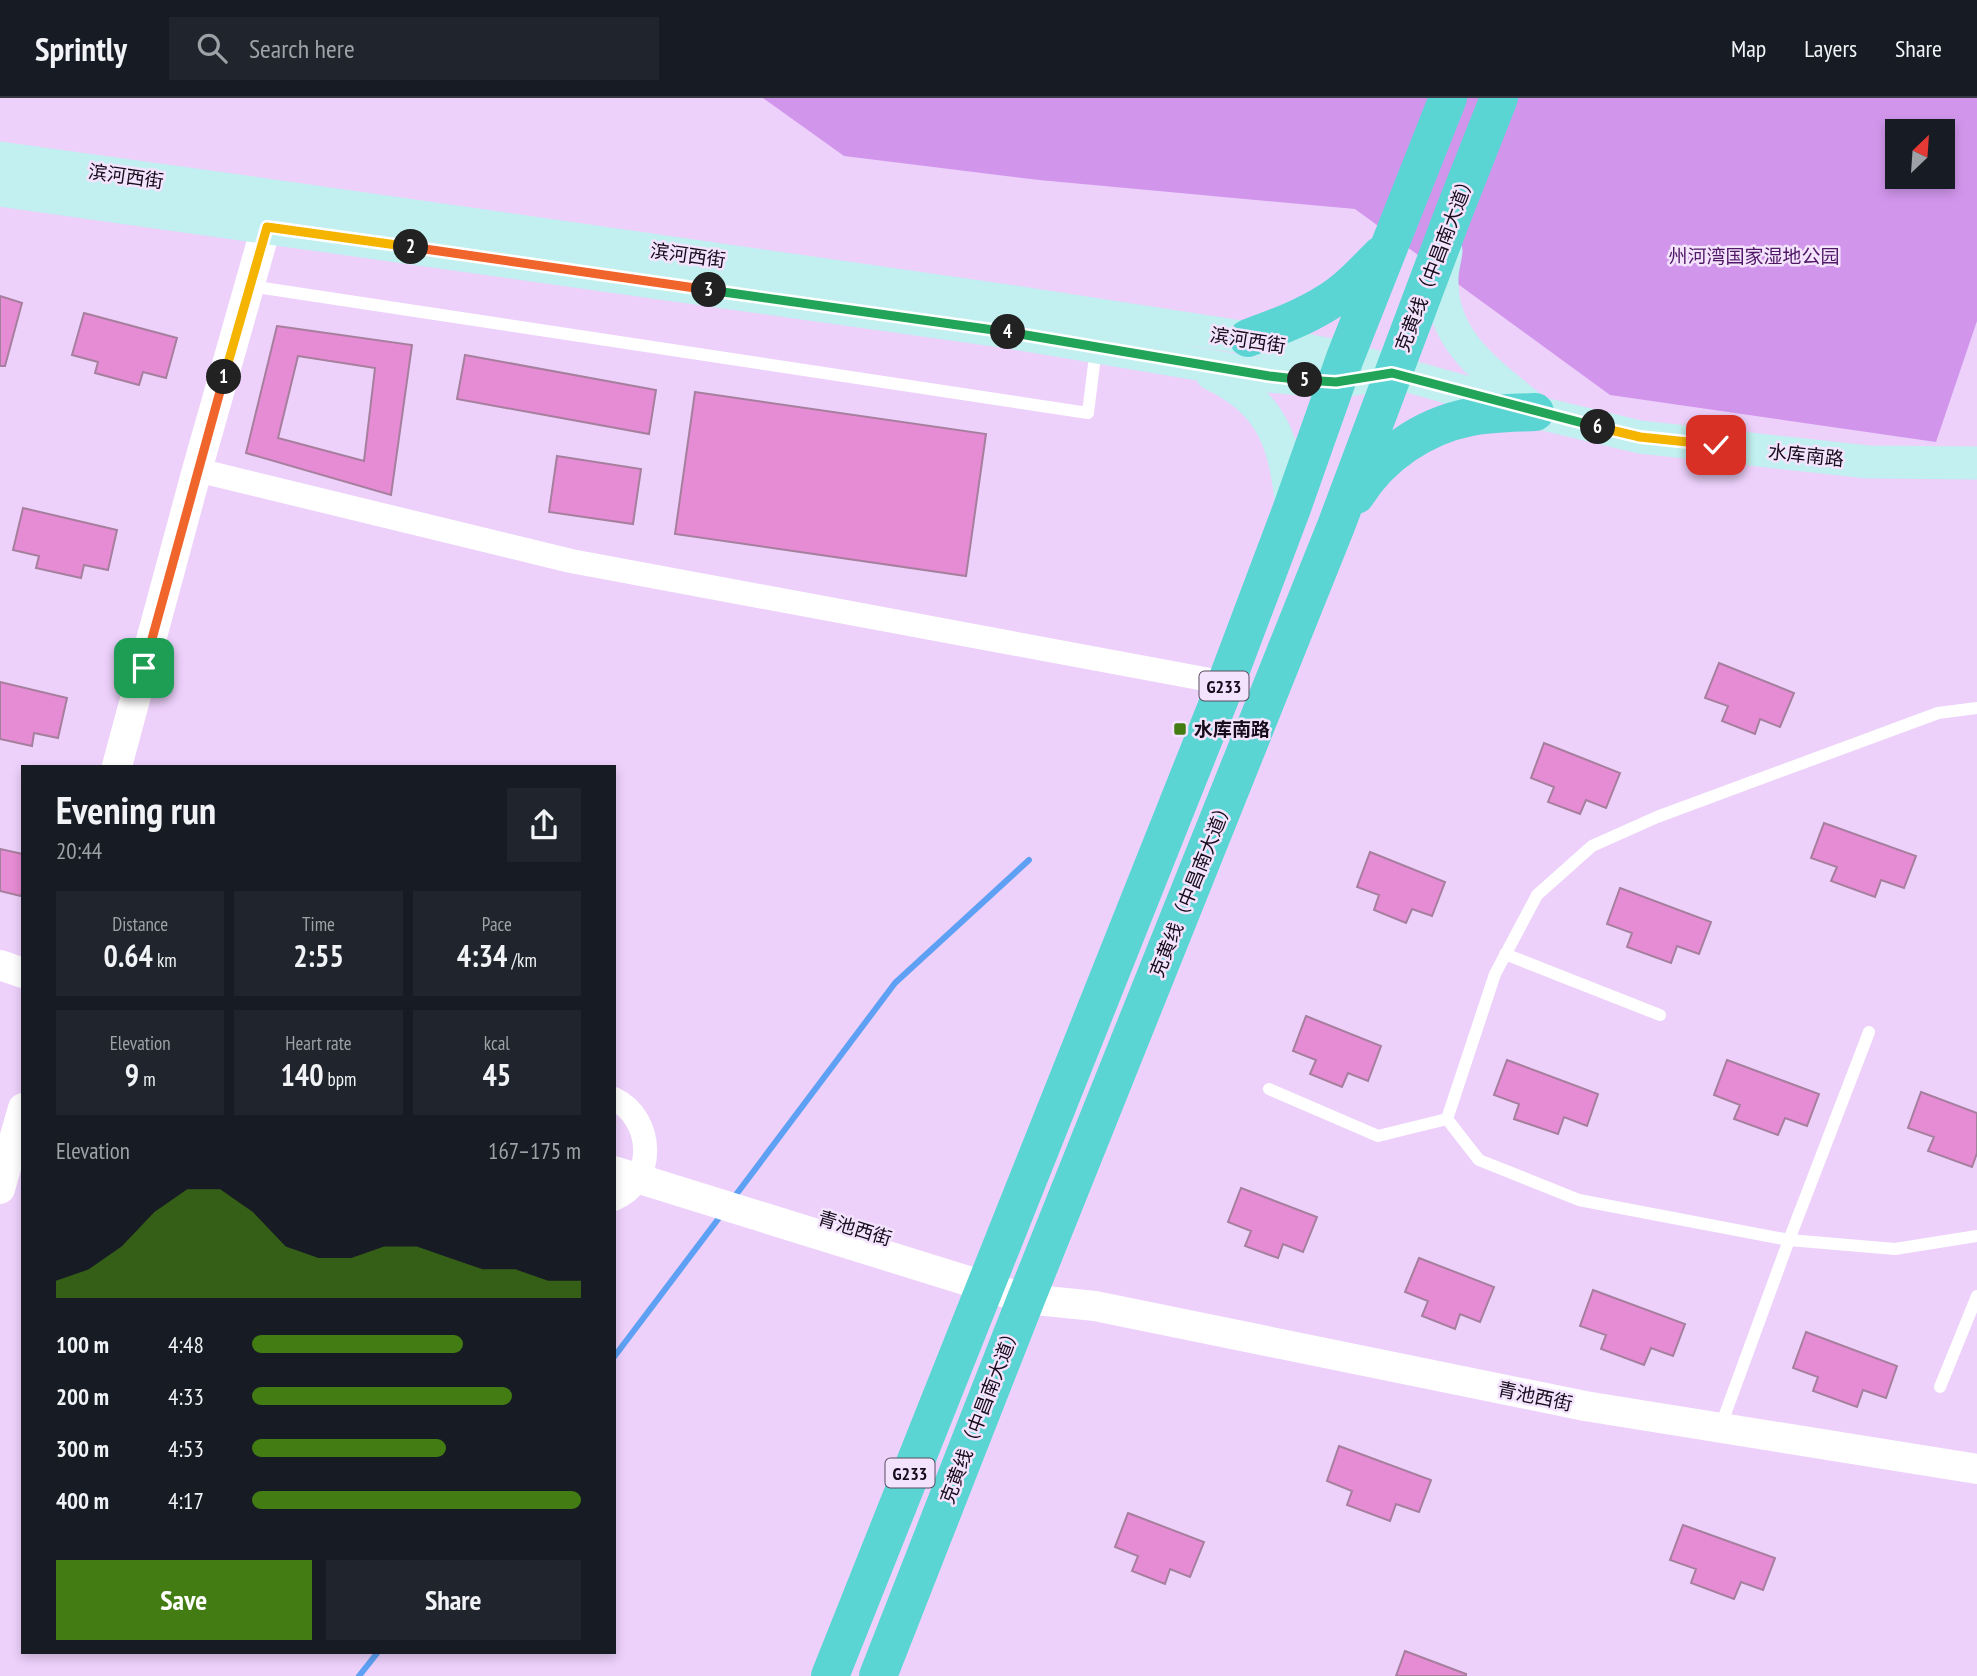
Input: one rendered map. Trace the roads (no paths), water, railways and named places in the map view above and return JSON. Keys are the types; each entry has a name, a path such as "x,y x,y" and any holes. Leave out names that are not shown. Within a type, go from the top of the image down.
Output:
{"highway":[{"name":"G233","path":"830,1676 1226,683 1341,370 1448,98"},
{"name":"克黄线（中昌南大道）","path":"878,1676 1029,1291 1336,526 1392,373 1499,98"},
{"path":"1248,338 1288,323 1328,302 1347,288 1390,246"},
{"path":"1336,526 1360,488 1378,466 1424,432 1469,417 1535,412"}],"main road":[{"name":"滨河西街","path":"0,159 270,211 1269,376 1341,370 1392,373"},
{"name":"滨河西街","path":"0,190 270,211 1009,301 1248,338 1341,370"},
{"path":"1454,212 1442,279 1451,324 1462,346 1479,364 1535,412"},
{"path":"1184,361 1227,381 1246,393 1262,410 1283,453 1292,508"},
{"name":"水库南路","path":"1392,373 1640,437 1868,461 1977,463"}],"street":[{"path":"117,765 270,211"},
{"path":"197,470 571,561 1226,683"},
{"path":"0,950 21,957"},
{"path":"0,965 21,972"},
{"path":"616,1100 635,1115 643,1131 646,1149 632,1170 634,1184 616,1198"},
{"path":"0,1189 21,1115"},
{"name":"青池西街","path":"616,1155 632,1170 1029,1291 1585,1406 1977,1469"}],"lane":[{"path":"249,286 1088,412 1096,346"},
{"path":"1447,1119 1495,974 1505,954 1537,895 1592,846 1657,817 1938,712 1977,708"},
{"path":"1505,954 1660,1015"},
{"path":"1720,1428 1788,1240 1869,1032"},
{"path":"1269,1089 1378,1136 1447,1119"},
{"path":"1447,1119 1479,1160 1579,1200 1788,1240 1895,1249 1977,1236"},
{"path":"1940,1387 1977,1296"}],"waterway":[{"path":"732,1200 895,983 1029,860"},
{"path":"616,1354 722,1214"},
{"path":"359,1676 376,1654"}],"place":[{"name":"水库南路","path":"1180,729"}],"park label":[{"name":"州河湾国家湿地公园","path":"1754,256"}]}
